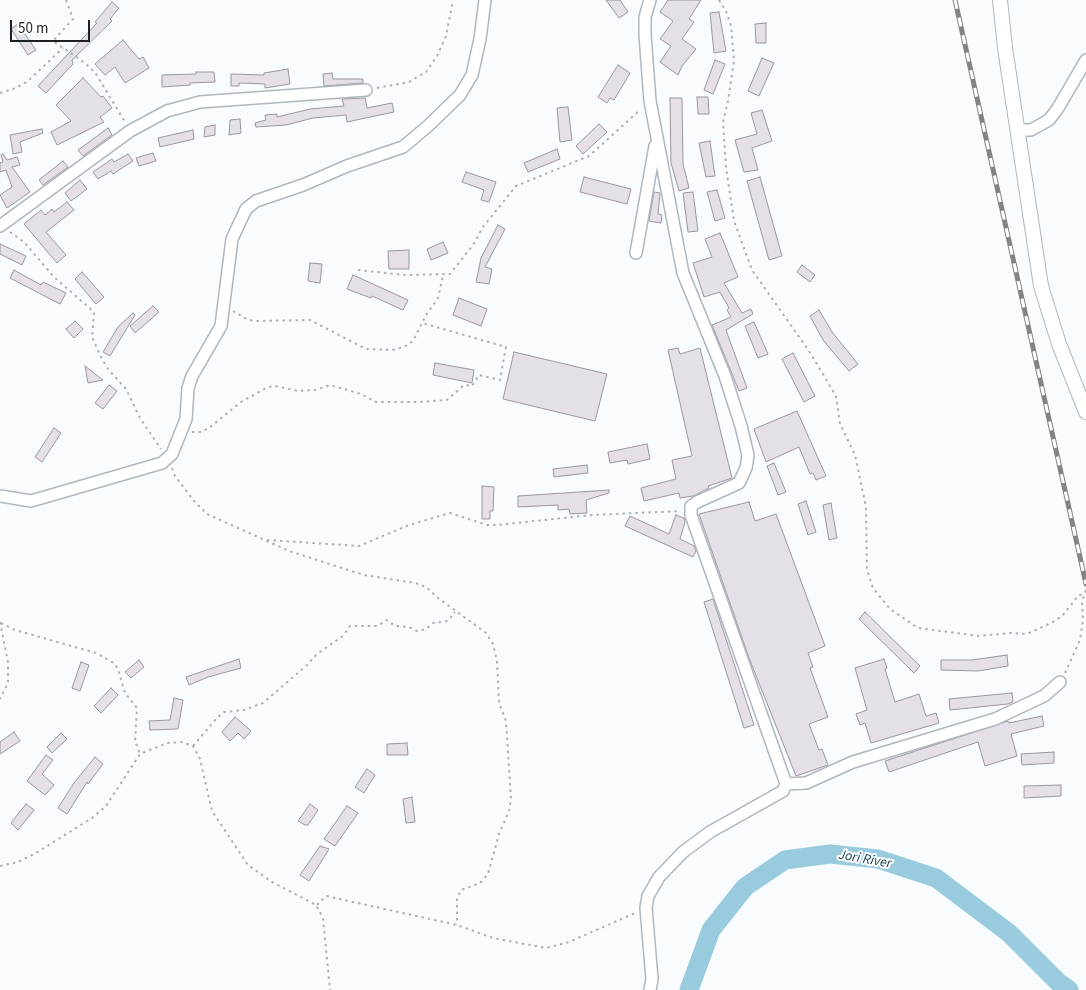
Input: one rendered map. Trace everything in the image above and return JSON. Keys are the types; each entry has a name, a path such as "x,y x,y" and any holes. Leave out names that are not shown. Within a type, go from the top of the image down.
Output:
{"main road":[{"path":"1000,0 1017,130 1045,304 1086,412"}],"street":[{"path":"0,496 31,501 162,463 172,454 183,432 186,419 188,388 206,350 221,326 232,240 246,210 256,201 403,147 428,126 460,95 472,74 480,40 485,0"},
{"path":"650,0 645,17 650,101 683,273 725,376 742,426 748,454 746,468 739,483 697,502 691,506 691,511 712,577 786,784 783,791 710,832 683,852 659,877 648,896 646,908 652,979 650,990"},
{"path":"1017,130 1031,130 1049,120 1086,60"},
{"path":"2,229 130,131 167,111 200,102 366,90"},
{"path":"636,253 656,139"},
{"path":"786,784 806,783 853,762 995,719 1044,696 1060,682"}],"path":[{"path":"66,0 73,20 53,40 85,63 96,74 118,107 130,131"},
{"path":"366,90 397,85 426,72 438,56 446,36 453,0"},
{"path":"719,0 726,10 731,26 734,61 723,122 726,167 734,221 752,270 810,351 836,396 840,424 854,455 866,507 867,570 873,588 890,609 918,628 979,636 1011,633 1027,634 1062,616 1079,595 1084,595"},
{"path":"0,93 16,88 28,81 63,48"},
{"path":"358,270 405,275 444,276 450,274 462,260 483,227 516,186 589,156 650,101"},
{"path":"2,229 17,235 54,277 94,312 92,337 108,370 126,389 140,418 168,458 175,476 194,501 207,514 289,551 364,575 415,583 426,587 455,612 486,633 493,644 498,661 499,703 506,720 511,799 509,811 499,834 488,874 480,882 461,890 457,899 457,925"},
{"path":"224,310 235,312 248,320 310,320 366,349 384,351 404,347 413,342 422,323 438,298 444,276"},
{"path":"183,432 201,432 241,402 268,387 275,386 298,391 315,390 330,386 361,394 376,402 418,402 447,400 464,386 472,386 479,375 500,380 506,347 422,323"},
{"path":"264,540 359,546 409,525 450,513 487,525 497,526 592,516 691,511"},
{"path":"1060,682 1080,640 1086,590"},
{"path":"193,746 224,712 244,710 263,703 317,654 343,636 350,626 377,626 387,620 395,626 409,627 417,631 426,629 433,623 448,620 455,612"},
{"path":"0,623 15,630 96,653 114,663 118,669 125,693 137,708 134,741 140,754"},
{"path":"0,623 8,662 8,683 0,699"},
{"path":"0,866 18,862 36,853 92,818 106,806 140,754 167,743 182,742 193,746 200,759 212,811 248,864 272,882 316,905 323,918 330,990"},
{"path":"316,905 326,896 457,925 478,934 546,948 577,939 646,908"}],"building":[{"path":"606,0 620,0 628,12 619,18"},
{"path":"668,0 701,0 689,19 694,22 682,39 696,49 682,66 678,75 660,62 671,46 660,39 673,21 660,12"},
{"path":"112,2 119,8 110,19 112,21 72,60 73,64 46,93 38,86 97,23 95,22"},
{"path":"719,12 726,51 714,53 710,13"},
{"path":"766,23 766,43 756,43 755,24"},
{"path":"18,24 36,50 28,55 11,29"},
{"path":"123,40 139,59 143,57 149,68 125,83 115,67 105,75 95,64"},
{"path":"762,58 774,63 759,96 748,91"},
{"path":"715,60 725,64 713,94 704,90"},
{"path":"618,65 630,73 614,100 610,98 607,103 598,97"},
{"path":"288,69 290,84 265,88 265,84 239,83 239,86 231,86 231,74 264,75 264,73"},
{"path":"196,72 214,72 215,82 162,87 162,75 196,74"},
{"path":"332,73 333,79 363,79 363,83 324,86 323,74"},
{"path":"83,78 101,97 103,96 112,108 100,117 104,122 57,145 51,132 71,121 56,105"},
{"path":"697,97 708,97 709,114 698,114"},
{"path":"365,98 367,108 392,103 394,112 347,122 346,115 313,118 286,125 256,127 255,123 266,120 265,115 277,114 277,117 310,109 344,106 342,99"},
{"path":"670,98 682,98 683,164 689,188 679,191 671,163"},
{"path":"568,107 572,140 560,142 557,108"},
{"path":"762,110 772,141 752,148 758,170 744,172 735,140 757,134 751,113"},
{"path":"240,119 241,133 229,135 230,120"},
{"path":"599,124 607,132 583,154 576,146"},
{"path":"215,125 215,135 204,137 205,127"},
{"path":"108,128 112,135 83,156 78,150"},
{"path":"42,129 43,133 20,142 22,152 13,154 10,135"},
{"path":"193,130 194,139 160,147 158,138"},
{"path":"710,141 715,176 706,177 699,143"},
{"path":"557,149 560,159 528,172 524,163"},
{"path":"153,153 156,161 139,166 136,158"},
{"path":"3,154 7,160 17,157 20,165 12,167 30,192 7,208 0,195 12,187 6,170 0,172 0,163 3,162 1,155"},
{"path":"128,154 133,161 113,174 111,171 98,179 93,172 112,159 114,162"},
{"path":"63,161 68,167 43,185 39,180"},
{"path":"466,172 496,182 489,202 481,200 484,190 462,182"},
{"path":"584,177 631,189 627,204 580,192"},
{"path":"760,177 782,256 769,260 747,181"},
{"path":"80,180 87,189 71,201 65,193"},
{"path":"717,190 725,218 715,221 707,192"},
{"path":"654,192 660,193 658,214 662,215 661,223 649,221"},
{"path":"693,192 698,231 688,232 683,193"},
{"path":"67,202 74,210 46,232 66,255 57,263 24,224 41,210 45,215 52,209 54,212"},
{"path":"498,225 505,229 485,267 492,269 489,284 476,282 481,258"},
{"path":"720,233 738,277 724,283 742,313 751,309 753,314 726,330 747,388 739,391 712,325 731,317 727,310 729,308 720,292 704,297 693,263 712,257 705,239"},
{"path":"443,242 448,253 431,260 427,249"},
{"path":"0,244 26,256 22,265 0,254"},
{"path":"409,250 409,269 389,269 388,251"},
{"path":"310,263 322,264 320,283 308,281"},
{"path":"802,265 815,275 810,282 797,272"},
{"path":"14,270 41,285 43,282 66,293 60,304 10,278"},
{"path":"82,272 104,297 96,304 75,279"},
{"path":"353,275 408,300 403,310 372,296 371,298 347,289"},
{"path":"459,298 487,309 481,326 453,315"},
{"path":"153,306 159,312 135,333 130,326"},
{"path":"819,310 832,332 858,364 849,371 823,340 810,316"},
{"path":"133,313 135,315 110,356 103,352 118,327"},
{"path":"75,321 83,329 74,338 66,329"},
{"path":"754,322 768,354 758,358 745,326"},
{"path":"678,348 680,354 700,348 732,478 708,486 709,488 693,496 680,498 679,493 644,501 641,488 676,479 672,460 692,456 668,350"},
{"path":"514,352 607,374 595,421 503,399"},
{"path":"793,353 815,396 804,402 782,359"},
{"path":"435,363 474,370 472,383 433,375"},
{"path":"85,366 103,380 88,383"},
{"path":"109,385 117,391 103,409 95,403"},
{"path":"797,411 826,476 816,480 813,473 810,474 799,447 766,462 754,429"},
{"path":"54,428 61,433 42,462 35,457"},
{"path":"647,444 650,459 628,464 627,460 610,463 608,452"},
{"path":"774,463 786,492 778,495 767,466"},
{"path":"587,465 588,473 554,477 553,469"},
{"path":"482,486 494,487 493,511 490,511 490,519 482,519"},
{"path":"609,490 609,493 586,500 587,513 570,514 569,509 558,510 558,505 518,507 518,496"},
{"path":"806,501 816,532 808,535 798,504"},
{"path":"749,502 755,521 776,514 825,646 808,653 813,667 810,668 828,717 809,724 819,750 822,749 828,765 796,776 749,658 699,514"},
{"path":"831,503 837,538 829,540 823,505"},
{"path":"676,515 684,518 685,522 680,539 694,546 696,551 693,557 625,526 630,516 669,534"},
{"path":"713,599 754,725 744,728 704,602"},
{"path":"865,612 920,666 914,673 859,619"},
{"path":"1007,655 1008,666 978,671 941,670 941,660 972,660"},
{"path":"239,659 241,668 208,677 189,685 186,677"},
{"path":"884,659 887,668 885,669 895,702 919,694 926,716 936,713 939,723 871,743 865,723 860,725 856,714 867,710 855,668"},
{"path":"139,660 144,667 131,678 125,672"},
{"path":"81,662 89,665 80,691 72,688"},
{"path":"111,688 118,695 101,713 94,706"},
{"path":"1012,693 1013,702 1008,704 950,710 949,699"},
{"path":"174,698 183,700 178,729 150,730 149,721 170,720"},
{"path":"1042,716 1044,726 1011,734 1017,756 985,766 978,742 889,772 885,761 1008,721 1009,723"},
{"path":"235,717 251,731 244,739 238,733 230,741 222,732"},
{"path":"14,732 20,741 0,754 0,742"},
{"path":"61,733 67,739 52,753 47,747"},
{"path":"407,743 408,755 387,755 387,744"},
{"path":"1054,752 1054,763 1022,765 1021,754"},
{"path":"46,755 53,760 42,774 54,785 45,795 27,781"},
{"path":"95,757 103,764 88,784 87,782 67,814 58,808 74,783"},
{"path":"367,769 375,775 364,793 355,787"},
{"path":"1061,785 1061,796 1024,798 1024,786"},
{"path":"412,797 415,822 406,823 403,799"},
{"path":"26,804 34,810 18,830 11,823"},
{"path":"310,804 318,810 308,825 305,825 298,821"},
{"path":"347,806 358,813 335,846 324,839"},
{"path":"320,846 329,849 309,881 300,875"}],"waterway":[{"name":"Jori River","path":"689,990 711,930 745,887 785,860 830,854 878,859 936,878 1009,933 1058,982 1069,990"}],"railway":[{"path":"955,0 1086,584"}]}
